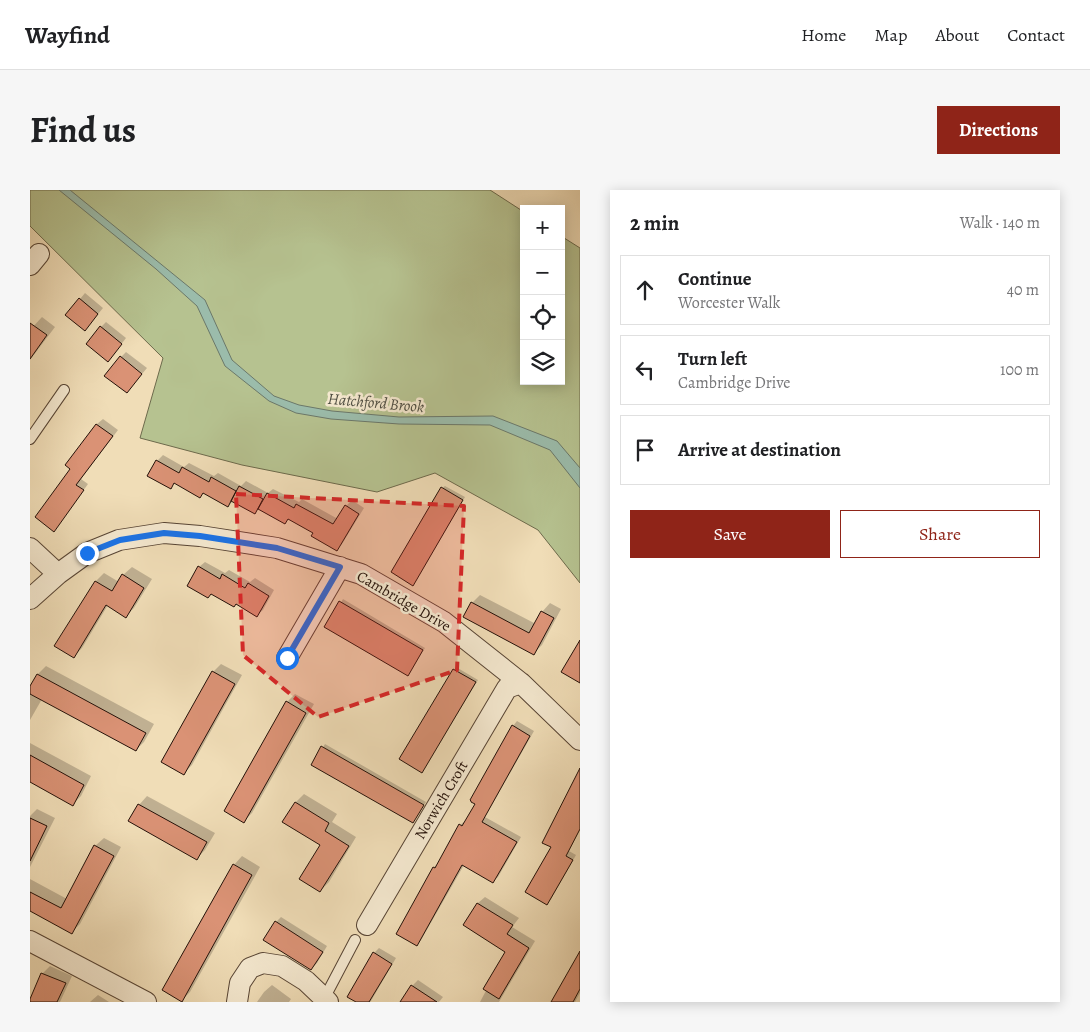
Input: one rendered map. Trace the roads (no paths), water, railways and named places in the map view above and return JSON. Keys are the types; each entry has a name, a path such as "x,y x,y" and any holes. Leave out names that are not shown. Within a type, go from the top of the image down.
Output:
{"street":[{"name":"Cambridge Drive","path":"30,599 58,574 87,553 120,540 164,533 200,536 277,548 361,574 444,622 521,682 580,740"},
{"path":"30,548 58,574"},
{"path":"287,658 340,567"},
{"name":"Norwich Croft","path":"361,932 507,688 521,682"},
{"path":"30,941 146,1002"},
{"path":"237,1002 240,983 250,968 263,963 282,966 306,981 326,1001"}],"lane":[{"path":"30,438 64,390"},
{"path":"326,1001 361,932"}],"water label":[{"name":"Hatchford Brook","path":"376,402"}]}
